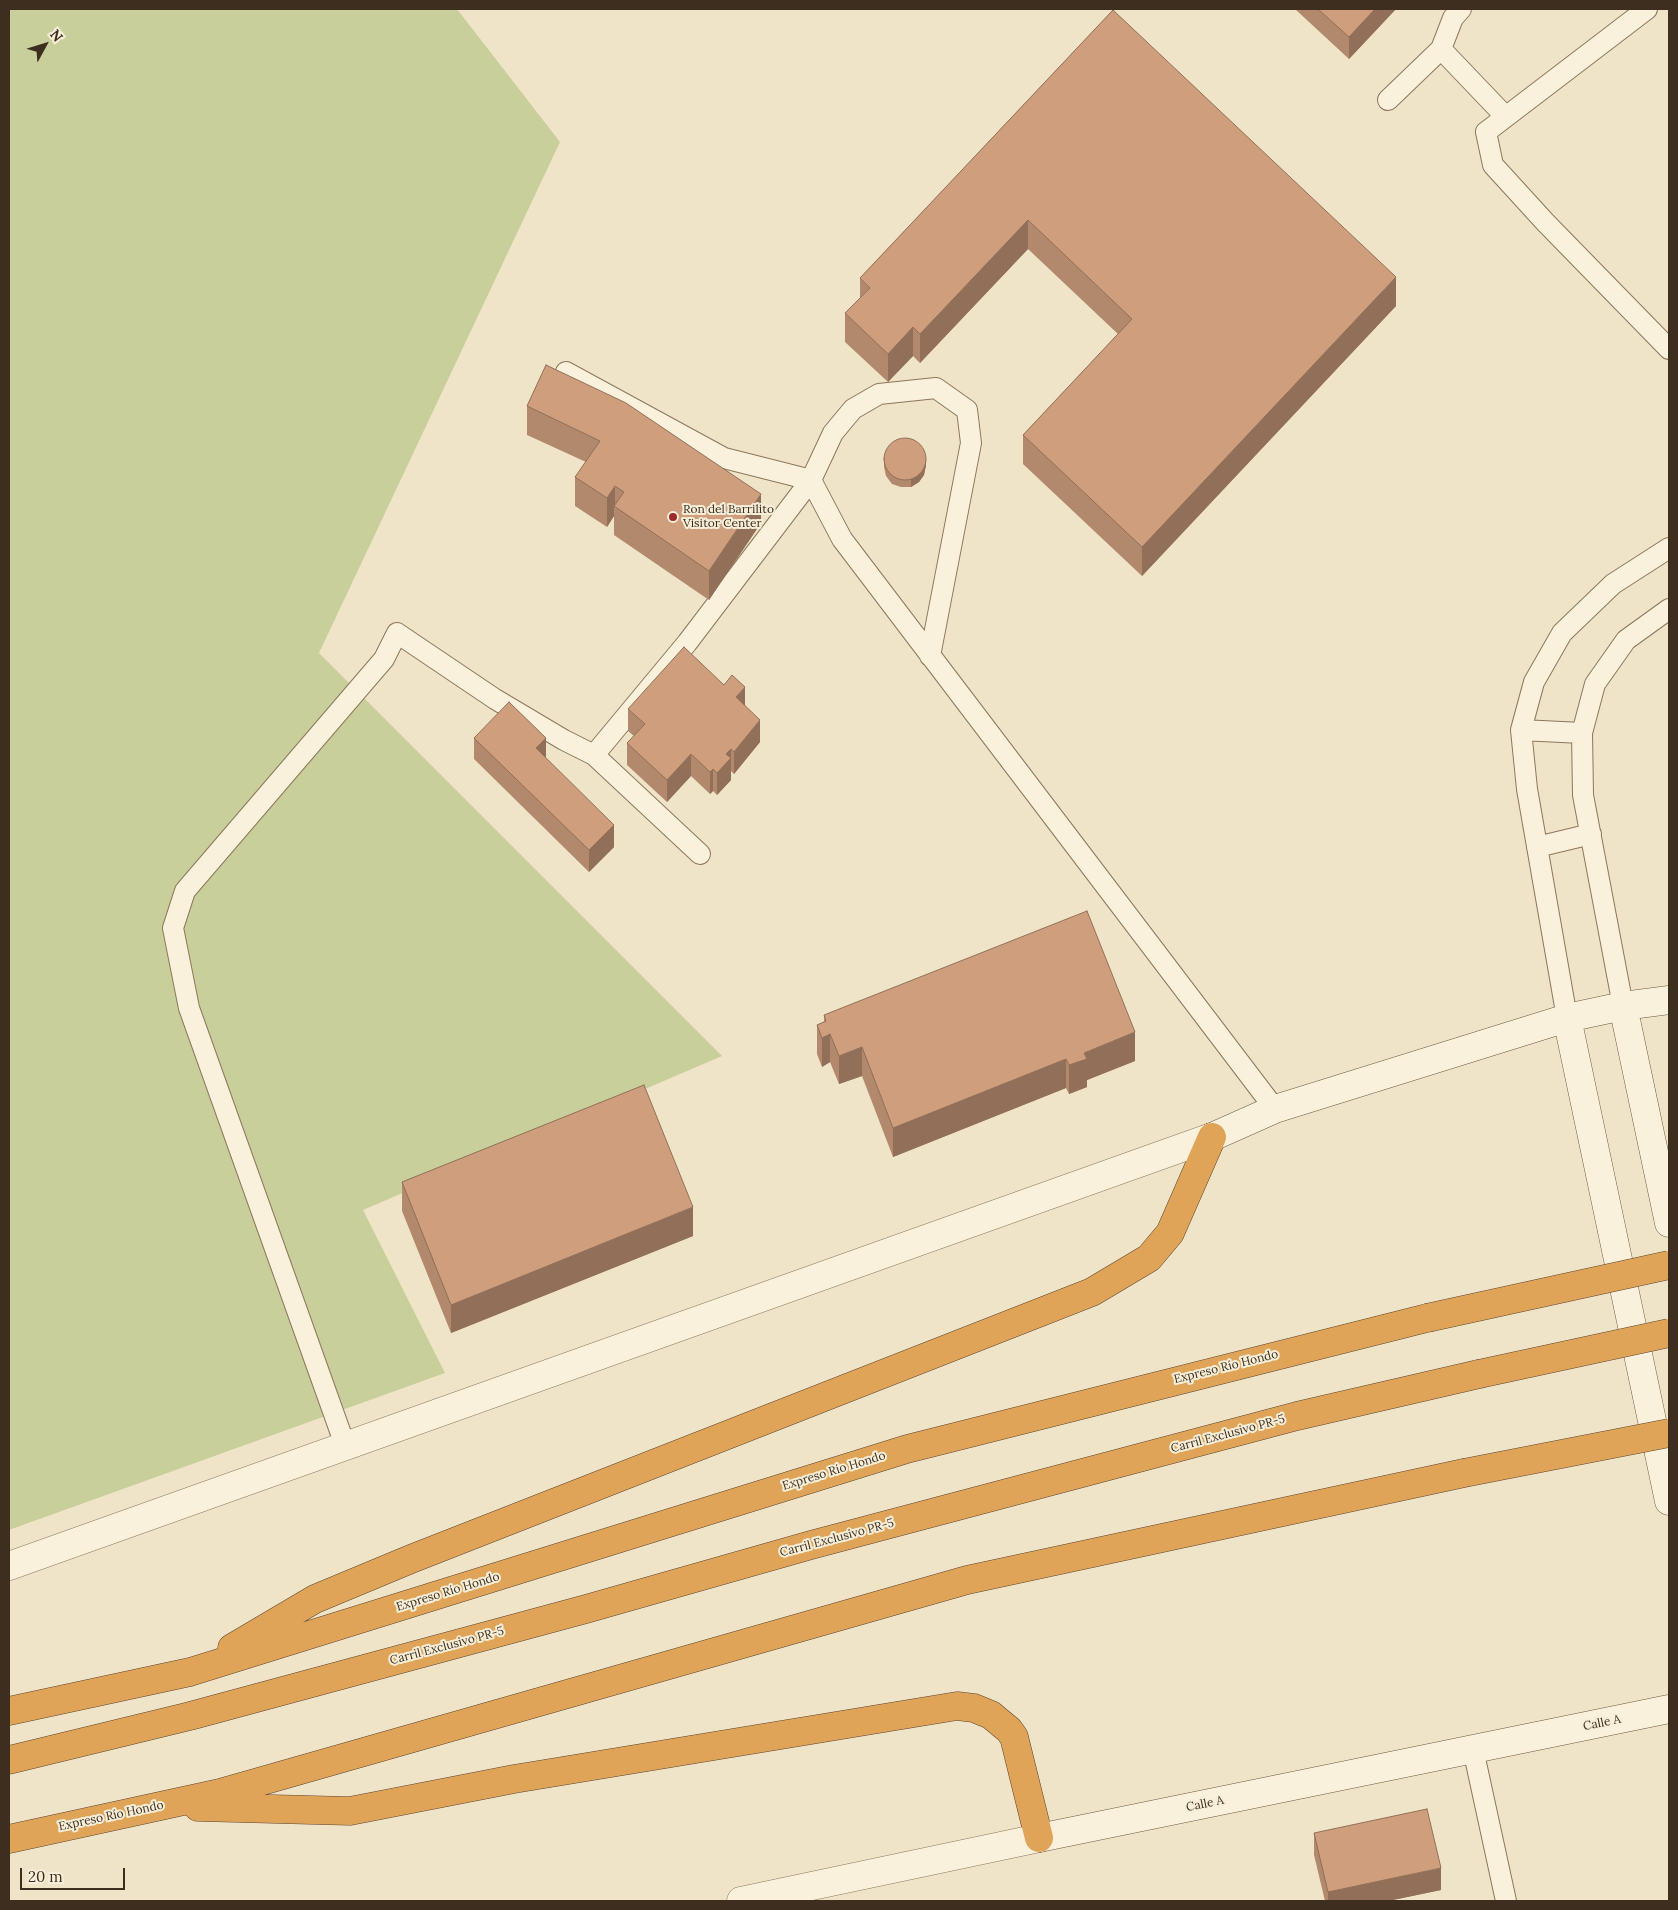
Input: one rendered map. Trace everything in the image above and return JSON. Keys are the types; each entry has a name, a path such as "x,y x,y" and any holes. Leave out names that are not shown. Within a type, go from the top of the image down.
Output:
{"highway":[{"path":"190,1672 315,1599 376,1573 1092,1292 1149,1258 1170,1233 1212,1137"},
{"name":"Expreso Río Hondo","path":"9,1711 190,1672 907,1449 1427,1318 1669,1265"},
{"name":"Carril Exclusivo PR-5","path":"9,1760 190,1716 586,1609 811,1545 1268,1423 1669,1333"},
{"name":"Expreso Río Hondo","path":"9,1839 220,1793 966,1580 1464,1474 1669,1433"},
{"path":"154,1806 350,1811 514,1779 957,1706 974,1708 991,1715 1009,1730 1014,1737 1039,1838"}],"street":[{"path":"9,1566 1212,1137 1275,1109 1567,1018 1623,1006 1669,1000"},
{"path":"1623,1006 1669,1223"},
{"path":"1567,1018 1669,1500"},
{"name":"Calle A","path":"741,1901 1669,1709"}],"lane":[{"path":"1647,9 1486,132 1493,165 1544,222 1669,349"},
{"path":"1388,100 1441,49 1453,12"},
{"path":"1441,49 1505,116"},
{"path":"566,372 724,458 811,480 842,538 1275,1109"},
{"path":"594,755 687,643 811,480 833,433 853,409 879,394 936,388 967,410 971,443 930,656"},
{"path":"1567,1018 1527,789 1521,730 1534,682 1562,633 1613,584 1669,548"},
{"path":"1623,1006 1583,795 1582,733 1594,684 1626,640 1669,609"},
{"path":"345,1445 189,1008 173,928 185,891 384,658 397,633 495,700 594,755 700,854"},
{"path":"1521,730 1582,733"},
{"path":"1537,847 1591,834"},
{"path":"1473,1749 1506,1901"}],"green space":[{"path":"9,9 457,9 560,142 319,653 722,1056 363,1210 445,1373 9,1530"}],"building":[{"path":"1318,9 1375,9 1349,37"},
{"path":"1113,10 1396,277 1142,547 1023,435 1132,319 1028,220 920,334 913,327 888,354 845,313 870,288 860,278"},
{"path":"546,365 626,403 761,494 709,571 614,506 624,492 615,486 607,498 575,477 600,441 527,406"},
{"path":"905,438 920,444 926,459 920,474 905,480 890,474 884,459 890,444"},
{"path":"684,647 724,685 732,675 745,687 736,697 760,720 734,752 731,749 726,754 731,758 717,773 713,769 710,772 691,754 667,780 627,743 645,724 628,709"},
{"path":"509,702 546,738 536,748 614,825 589,850 474,738"},
{"path":"1087,911 1135,1032 1084,1053 1087,1059 1069,1065 1066,1059 893,1128 862,1047 839,1056 830,1034 822,1038 817,1025 826,1021 824,1015"},
{"path":"644,1085 693,1207 451,1305 402,1182"},
{"path":"1427,1809 1441,1868 1328,1892 1314,1833"}],"place":[{"name":"Ron del Barrilito Visitor Center","path":"673,517"}]}
